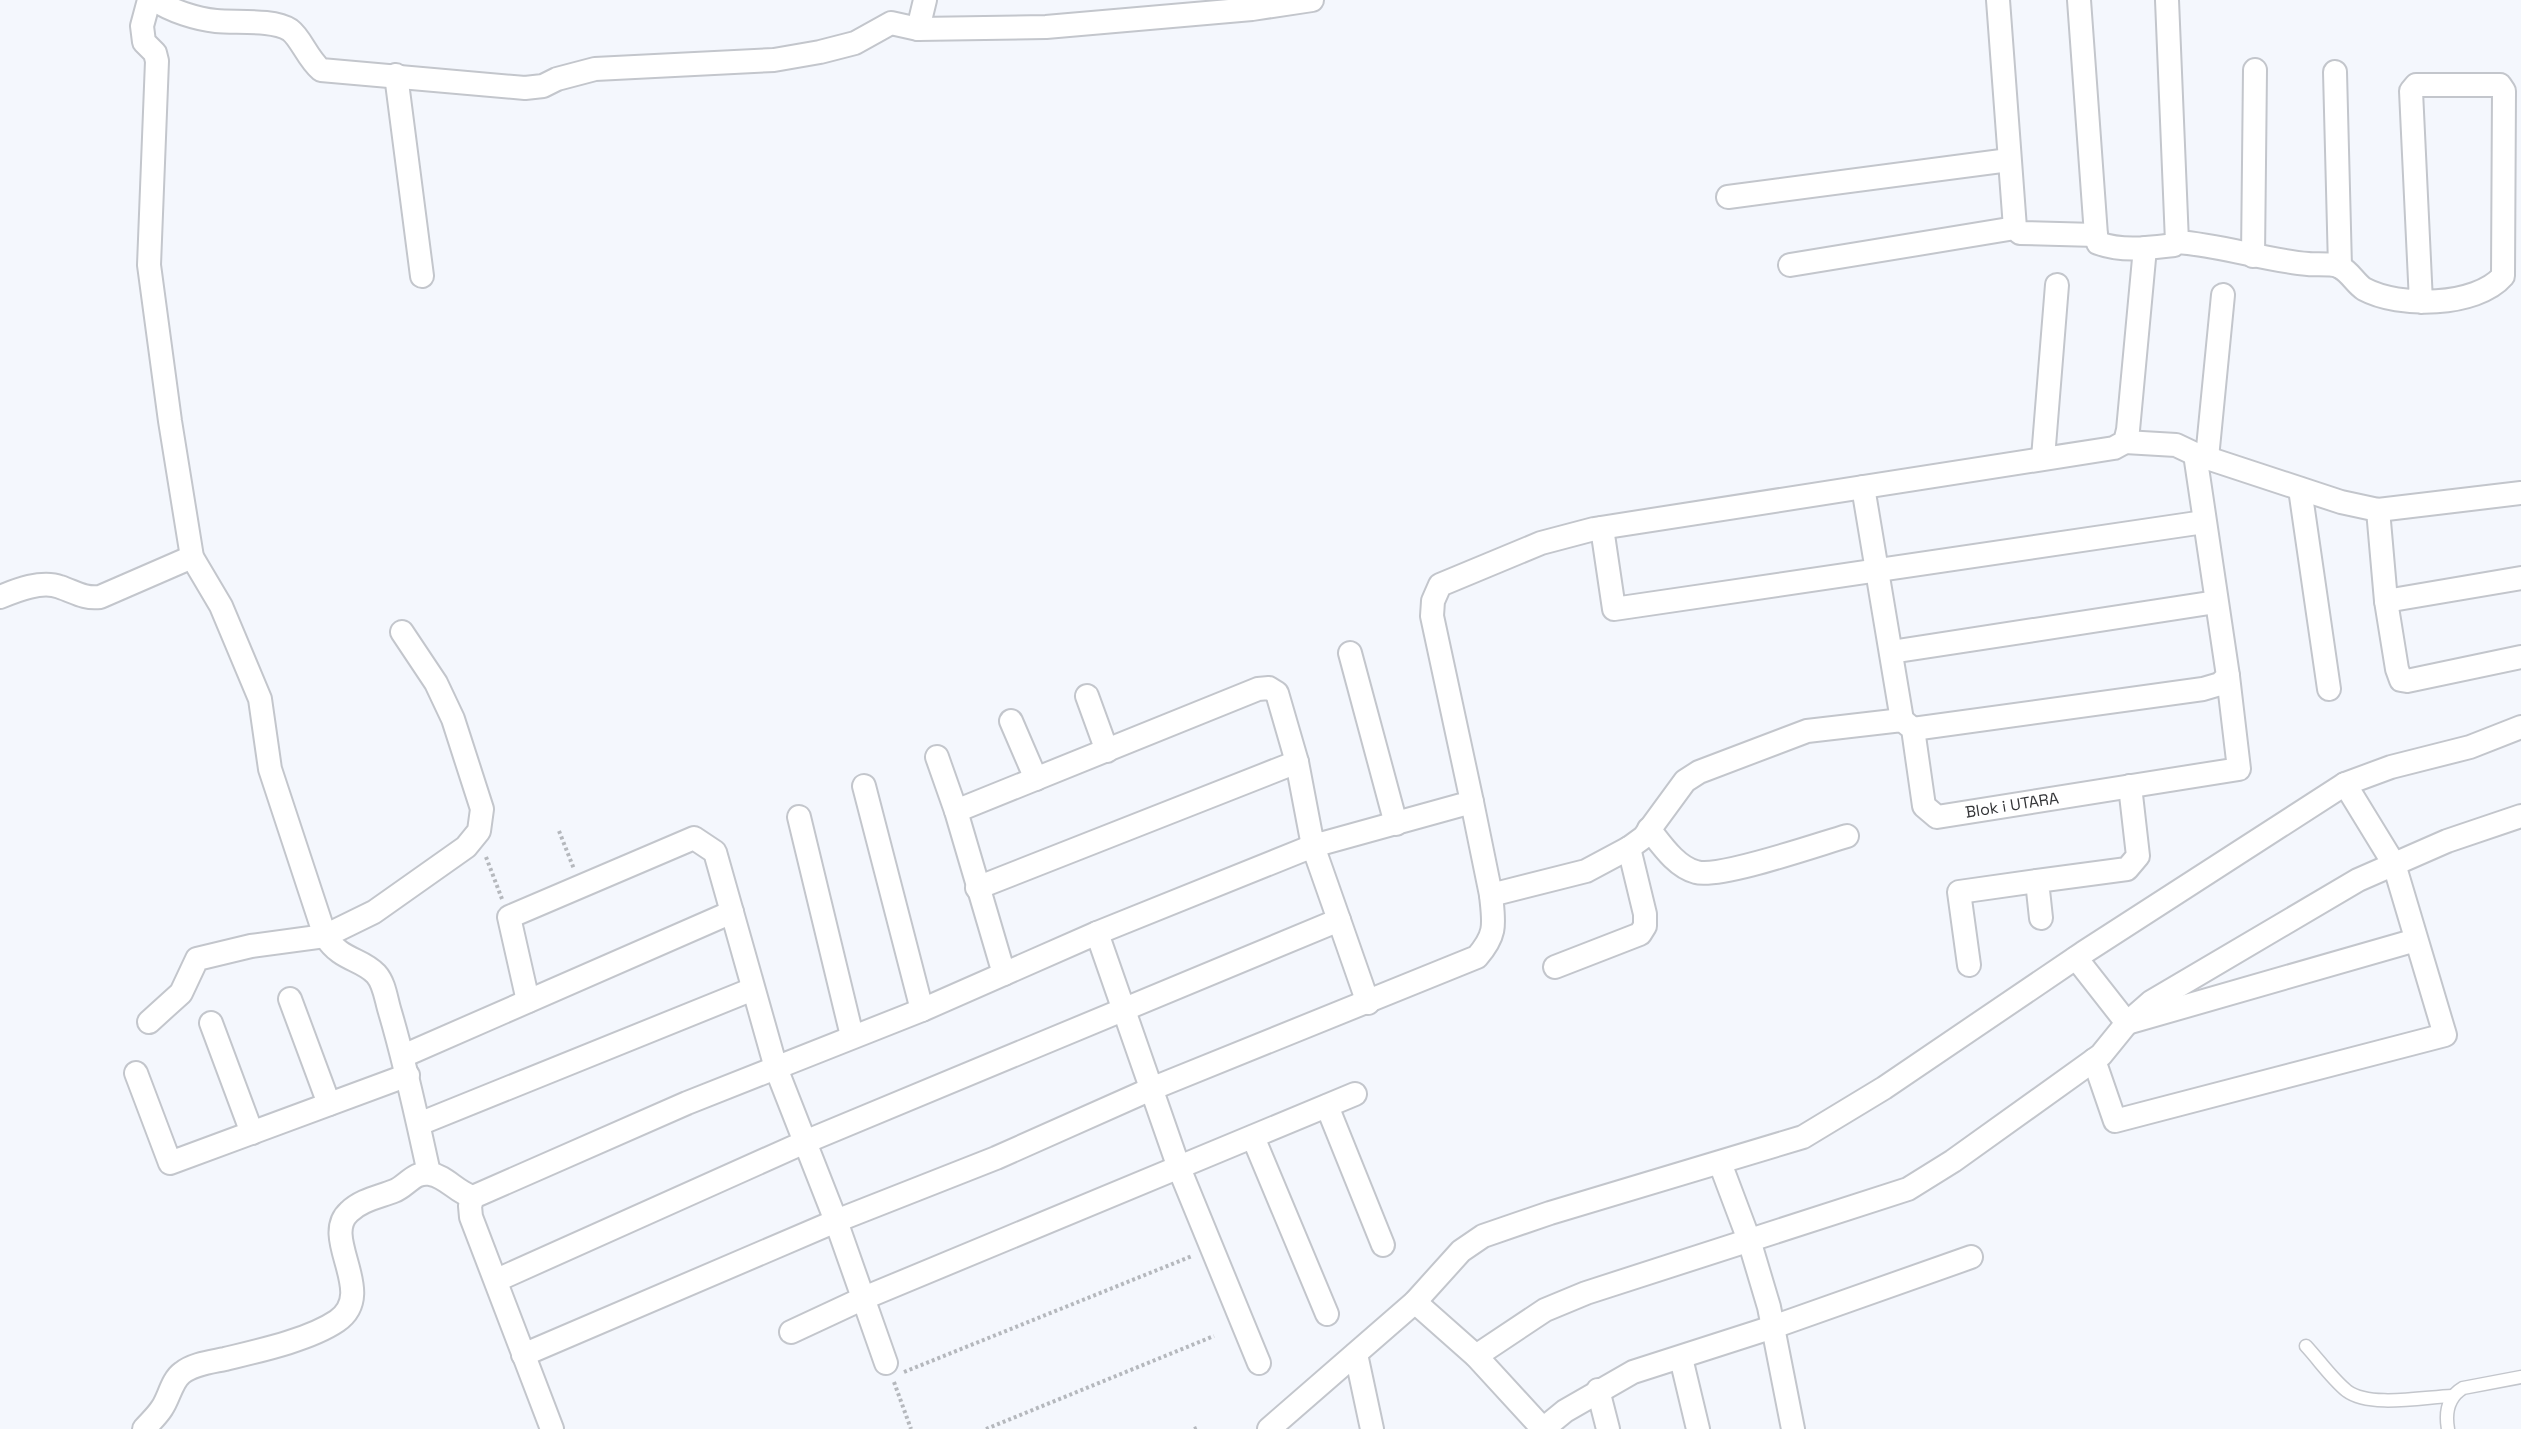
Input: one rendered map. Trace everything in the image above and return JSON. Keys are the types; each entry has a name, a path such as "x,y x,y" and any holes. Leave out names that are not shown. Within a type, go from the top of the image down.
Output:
{"street":[{"path":"149,0 142,26 144,42 155,53 157,61 149,265 170,421 192,557 222,606 260,699 270,769 325,936 332,947 375,972 378,978 406,1065 429,1173"},
{"path":"155,0 172,9 213,21 278,25 291,30 306,55 321,70 525,88 543,86 557,79 595,69 774,60 820,52 855,43 891,23 918,29 1003,29 1094,24 1252,9 1312,0"},
{"path":"918,29 926,0"},
{"path":"1998,0 2015,228 2020,233 2096,235"},
{"path":"2079,0 2096,235 2098,243 2112,248 2145,248 2174,245 2177,242 2275,261 2340,267 2364,289 2393,298 2421,302 2455,300 2495,285 2503,276 2504,91 2500,85 2429,83 2416,85 2411,91 2421,302"},
{"path":"2168,0 2177,242"},
{"path":"2253,256 2255,70"},
{"path":"2336,72 2340,267"},
{"path":"396,75 422,276"},
{"path":"1728,197 2009,160"},
{"path":"1790,265 2015,228"},
{"path":"2125,442 2145,248"},
{"path":"2043,458 2057,285"},
{"path":"1491,895 1586,870 1629,848 1644,837 1685,781 1699,772 1807,732 1908,724 2204,689 2220,684 2228,676 2204,522 2201,456 2223,295"},
{"path":"523,1355 836,1221 996,1158 1151,1089 1478,957 1491,941 1494,922 1491,895 1432,616 1433,601 1440,585 1541,543 1602,528 2114,448 2125,442 2176,445 2201,456 2300,489 2341,502 2378,510 2521,493"},
{"name":"Blok i UTARA","path":"1863,487 1891,652 1924,806 1937,817 2239,769 2228,676"},
{"path":"2300,489 2329,688"},
{"path":"2378,510 2386,601 2397,669 2401,680 2407,681 2521,657"},
{"path":"1602,528 1614,609 2204,522"},
{"path":"0,597 41,585 58,585 88,599 100,597 192,557"},
{"path":"2386,601 2521,578"},
{"path":"1891,652 2216,602"},
{"path":"149,1022 181,993 197,959 251,946 325,936 374,912 465,847 479,831 482,809 453,719 436,683 402,632"},
{"path":"1350,653 1396,824"},
{"path":"956,811 1258,689 1269,688 1277,693 1297,762 1313,846 1368,1003"},
{"path":"1087,696 1107,751"},
{"path":"1011,721 1036,779"},
{"path":"1270,1429 1415,1302 1461,1251 1483,1236 1550,1213 1803,1137 1884,1088 2076,958 2345,784 2391,767 2470,747 2521,727"},
{"path":"937,757 956,811 1004,974"},
{"path":"977,888 1297,762"},
{"path":"2094,1060 2115,1121 2445,1035 2394,864 2345,784"},
{"path":"864,786 922,1010"},
{"path":"1969,965 1959,892 2127,868 2139,856 2130,786"},
{"path":"144,1429 162,1409 180,1373 195,1366 281,1345 335,1322 350,1311 353,1298 341,1245 342,1227 347,1213 366,1200 397,1190 417,1175 429,1173 441,1178 461,1194 473,1197 687,1103 922,1010 1097,933 1313,846 1472,802"},
{"path":"1476,1356 1545,1310 1586,1293 1908,1189 1953,1161 2101,1055 2127,1023 2151,1002 2358,880 2447,841 2521,816"},
{"path":"799,817 852,1036"},
{"path":"1649,829 1682,866 1695,872 1707,873 1746,866 1847,836"},
{"path":"528,1001 509,917 694,838 715,852 776,1068 836,1221 889,1370"},
{"path":"1555,967 1640,934 1645,926 1645,914 1629,848"},
{"path":"2037,881 2041,918"},
{"path":"136,1073 170,1163 329,1104 528,1001 732,912"},
{"path":"497,1280 805,1142 1339,920"},
{"path":"1097,933 1179,1168 1259,1363"},
{"path":"2127,1023 2416,940"},
{"path":"2076,958 2127,1023"},
{"path":"418,1124 753,989"},
{"path":"291,999 329,1104"},
{"path":"211,1023 252,1132"},
{"path":"791,1332 864,1298 1355,1094"},
{"path":"1327,1106 1383,1245"},
{"path":"1253,1137 1327,1314"},
{"path":"1720,1163 1749,1240 1773,1327 1793,1429"},
{"path":"473,1197 471,1217 497,1280 552,1429"},
{"path":"1415,1302 1476,1356 1543,1429 1598,1390 1633,1372 1773,1327 1971,1257"},
{"path":"1356,1354 1372,1429"},
{"path":"1681,1358 1698,1429"},
{"path":"1598,1390 1608,1429"}],"lane":[{"path":"2306,1346 2347,1391 2363,1398 2378,1400 2452,1396 2463,1388 2521,1377"},
{"path":"2448,1429 2447,1411 2452,1396"}],"path":[{"path":"559,831 581,886"},
{"path":"486,857 509,917"},
{"path":"911,1429 889,1370 1201,1252"},
{"path":"986,1429 1214,1336"},
{"path":"1194,1429 1199,1427"}]}
